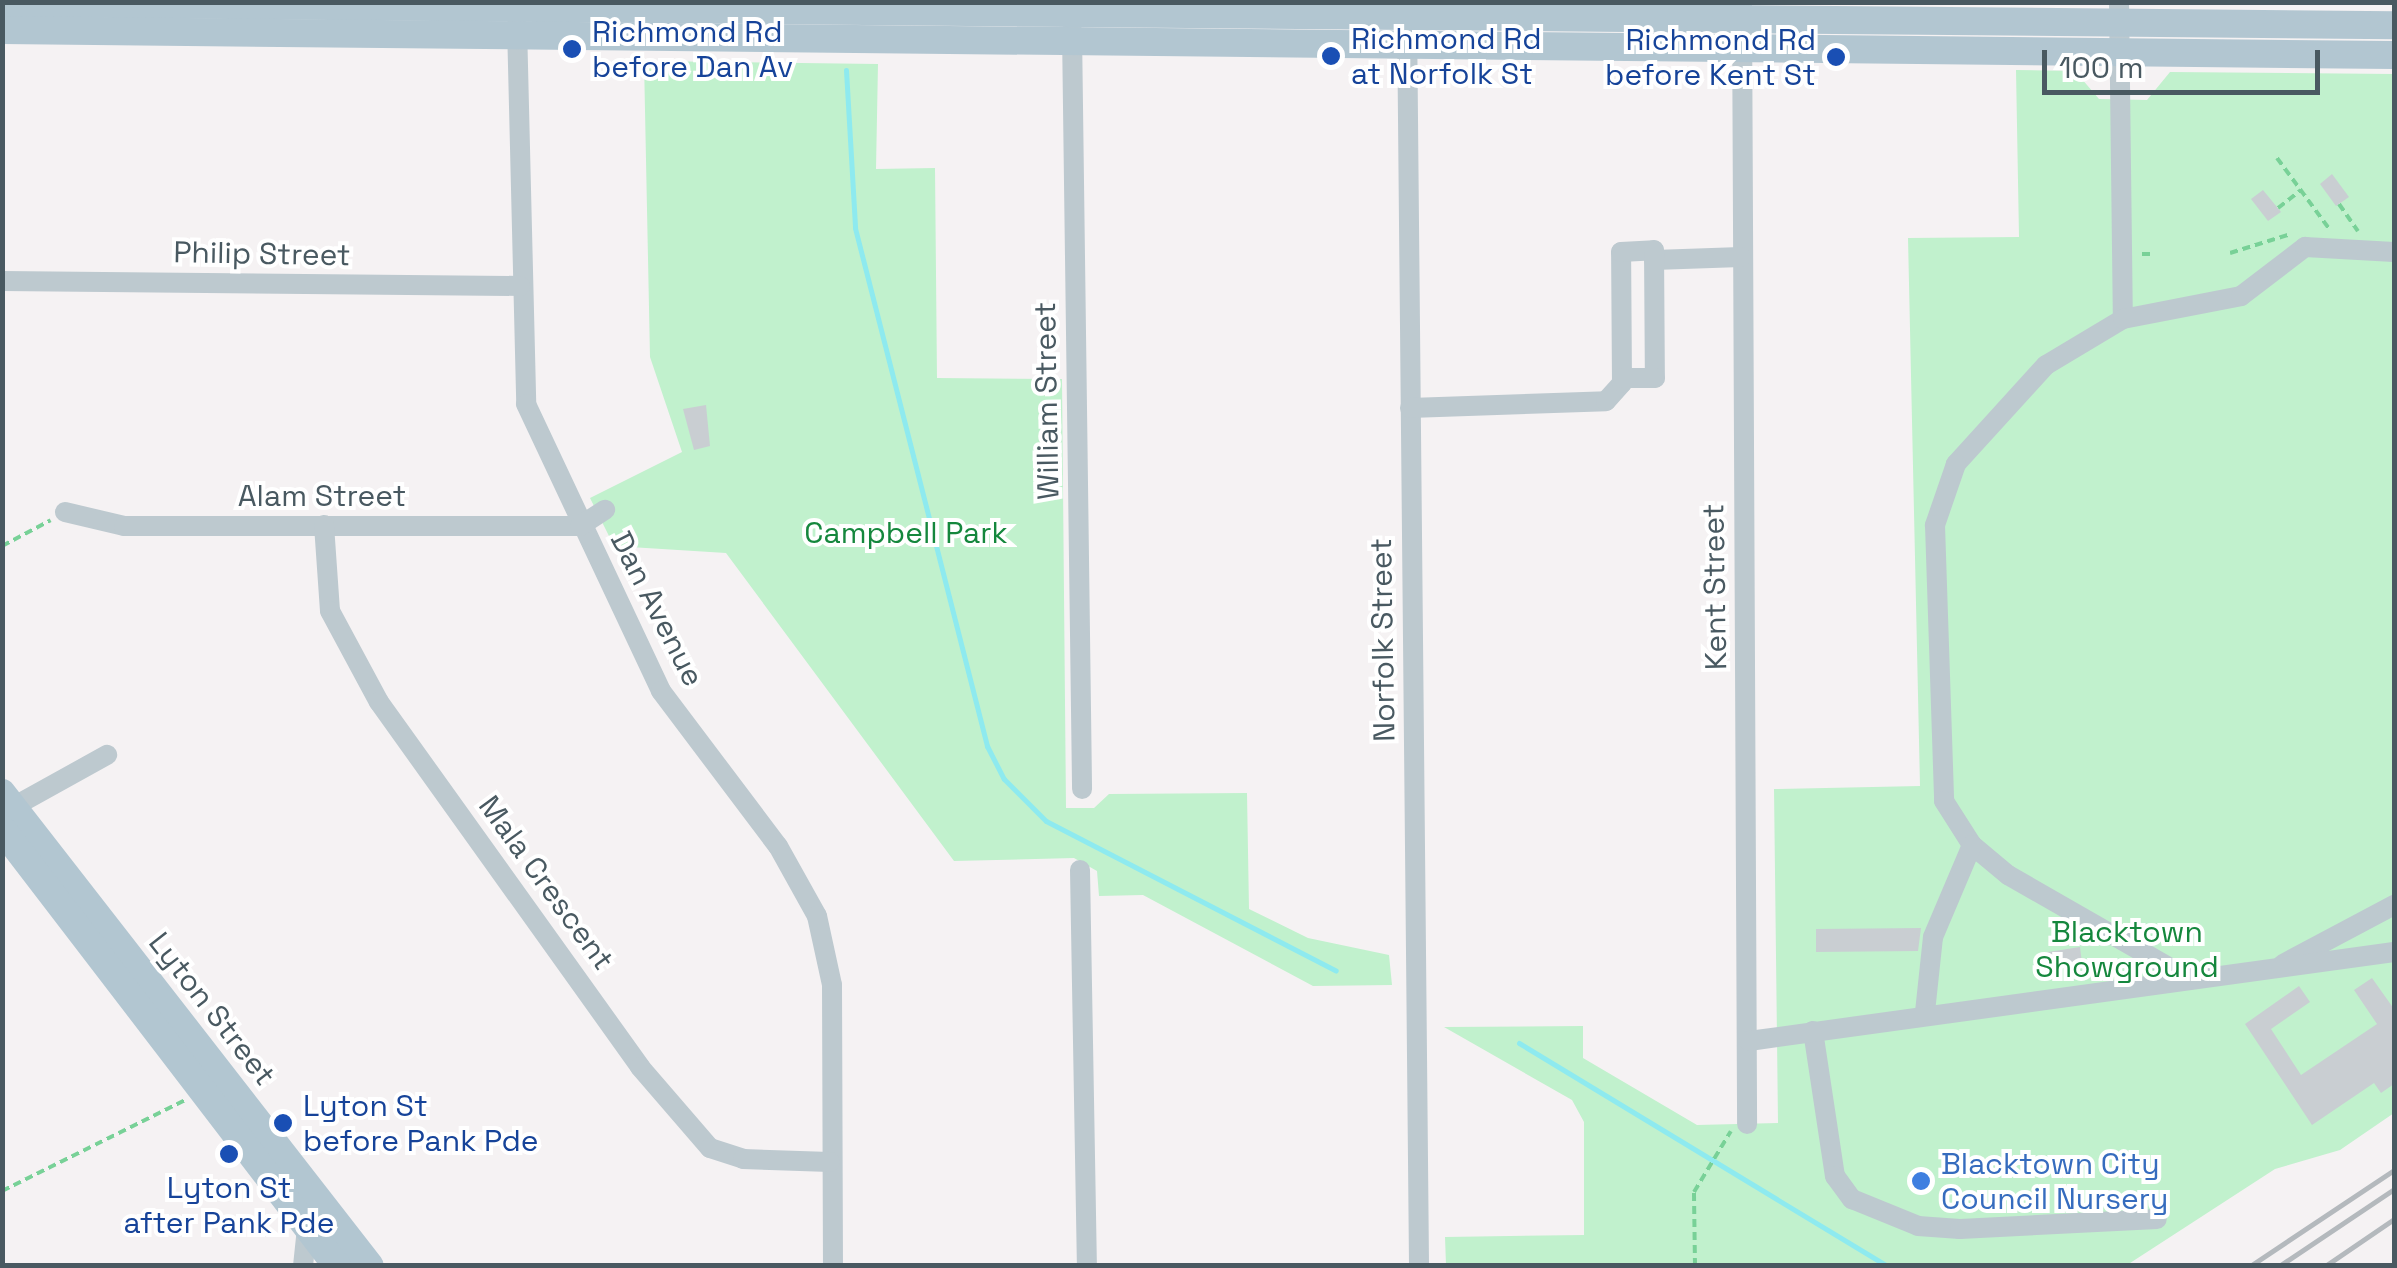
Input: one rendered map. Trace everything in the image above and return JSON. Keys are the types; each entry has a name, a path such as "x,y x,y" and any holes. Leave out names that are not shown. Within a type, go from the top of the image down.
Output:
{"main road":[{"path":"2,4 718,6 1407,14 1754,9 2118,12 2394,24"},
{"path":"2,30 388,38 2394,55"},
{"name":"Lyton Street","path":"10,825 307,1227 343,1260"},
{"name":"Lyton Street","path":"10,825 343,1260"}],"street":[{"path":"388,38 389,4"},
{"path":"716,39 718,6"},
{"name":"Dan Avenue","path":"517,8 520,286 526,404 580,526 661,691 778,846 818,916 832,985 833,1266"},
{"name":"Kent Street","path":"1747,1124 1739,48 1754,9"},
{"name":"William Street","path":"1072,11 1082,789"},
{"path":"2118,12 2123,320"},
{"name":"Norfolk Street","path":"1407,14 1420,1266"},
{"path":"2188,978 1972,845 1944,801 1935,525 1956,464 1997,411 2070,347 2123,320 2241,296 2305,247 2394,252"},
{"path":"1410,408 1602,403 1622,378 1621,252 1654,250 1655,378 1622,378"},
{"path":"1654,260 1741,257"},
{"name":"Philip Street","path":"2,281 520,286"},
{"path":"580,526 605,510"},
{"name":"Alam Street","path":"65,512 124,526 580,526"},
{"name":"Mala Crescent","path":"324,525 330,611 379,702 640,1068 710,1148 743,1159 830,1162"},
{"path":"10,825 107,755"},
{"path":"1924,1012 1933,937 1972,845"},
{"path":"1080,870 1087,1266"},
{"path":"2277,967 2394,905"},
{"path":"1749,1042 1924,1012 2394,952"},
{"path":"1813,1031 1836,1176 1852,1199 1918,1226 1960,1230 2157,1219"},
{"path":"303,1266 307,1227"}],"path":[{"path":"2277,158 2330,230"},
{"path":"2278,208 2300,190"},
{"path":"2339,204 2358,231"},
{"path":"2138,254 2154,254"},
{"path":"2,546 65,512"},
{"path":"2,1191 185,1100"},
{"path":"1695,1266 1694,1192 1723,1144"}],"green space":[{"name":"Campbell Park","path":"644,61 878,64 876,169 935,168 937,378 1062,379 1066,808 1094,808 1109,794 1247,793 1249,909 1308,938 1389,955 1392,985 1313,986 1143,895 1099,896 1097,871 1074,858 954,861 726,553 614,546 590,498 682,452 650,357"},
{"name":"Blacktown Showground","path":"2016,70 2075,71 2099,99 2147,100 2170,72 2394,74 2394,1113 2340,1150 2275,1169 2127,1265 1446,1265 1445,1237 1584,1235 1584,1122 1572,1100 1444,1027 1583,1026 1583,1058 1697,1125 1778,1123 1774,789 1920,786 1908,238 2019,237"}],"building":[{"path":"2332,174 2349,197 2336,206 2320,184"},
{"path":"2263,190 2281,212 2268,221 2251,199"},
{"path":"706,405 710,446 694,450 683,409"},
{"path":"1921,928 1918,951 1816,952 1816,929"},
{"path":"2080,947 2082,963 2044,968 2042,953"},
{"path":"2372,978 2394,1009 2394,1084 2381,1093 2374,1083 2312,1125 2245,1024 2299,986 2310,1002 2271,1029 2301,1075 2377,1024 2354,990"}],"waterway":[{"path":"846,70 855,228 987,746 1004,779 1046,821 1336,971"},
{"path":"1519,1043 1887,1266"}],"railway":[{"path":"2250,1266 2394,1170"},
{"path":"2279,1266 2394,1189"},
{"path":"2325,1266 2394,1219"}],"place":[{"name":"Richmond Rd before Dan Av","path":"572,49"},
{"name":"Richmond Rd at Norfolk St","path":"1331,56"},
{"name":"Richmond Rd before Kent St","path":"1836,57"},
{"name":"Lyton St before Pank Pde","path":"283,1123"},
{"name":"Lyton St after Pank Pde","path":"229,1154"},
{"name":"Blacktown City Council Nursery","path":"1921,1181"}]}
